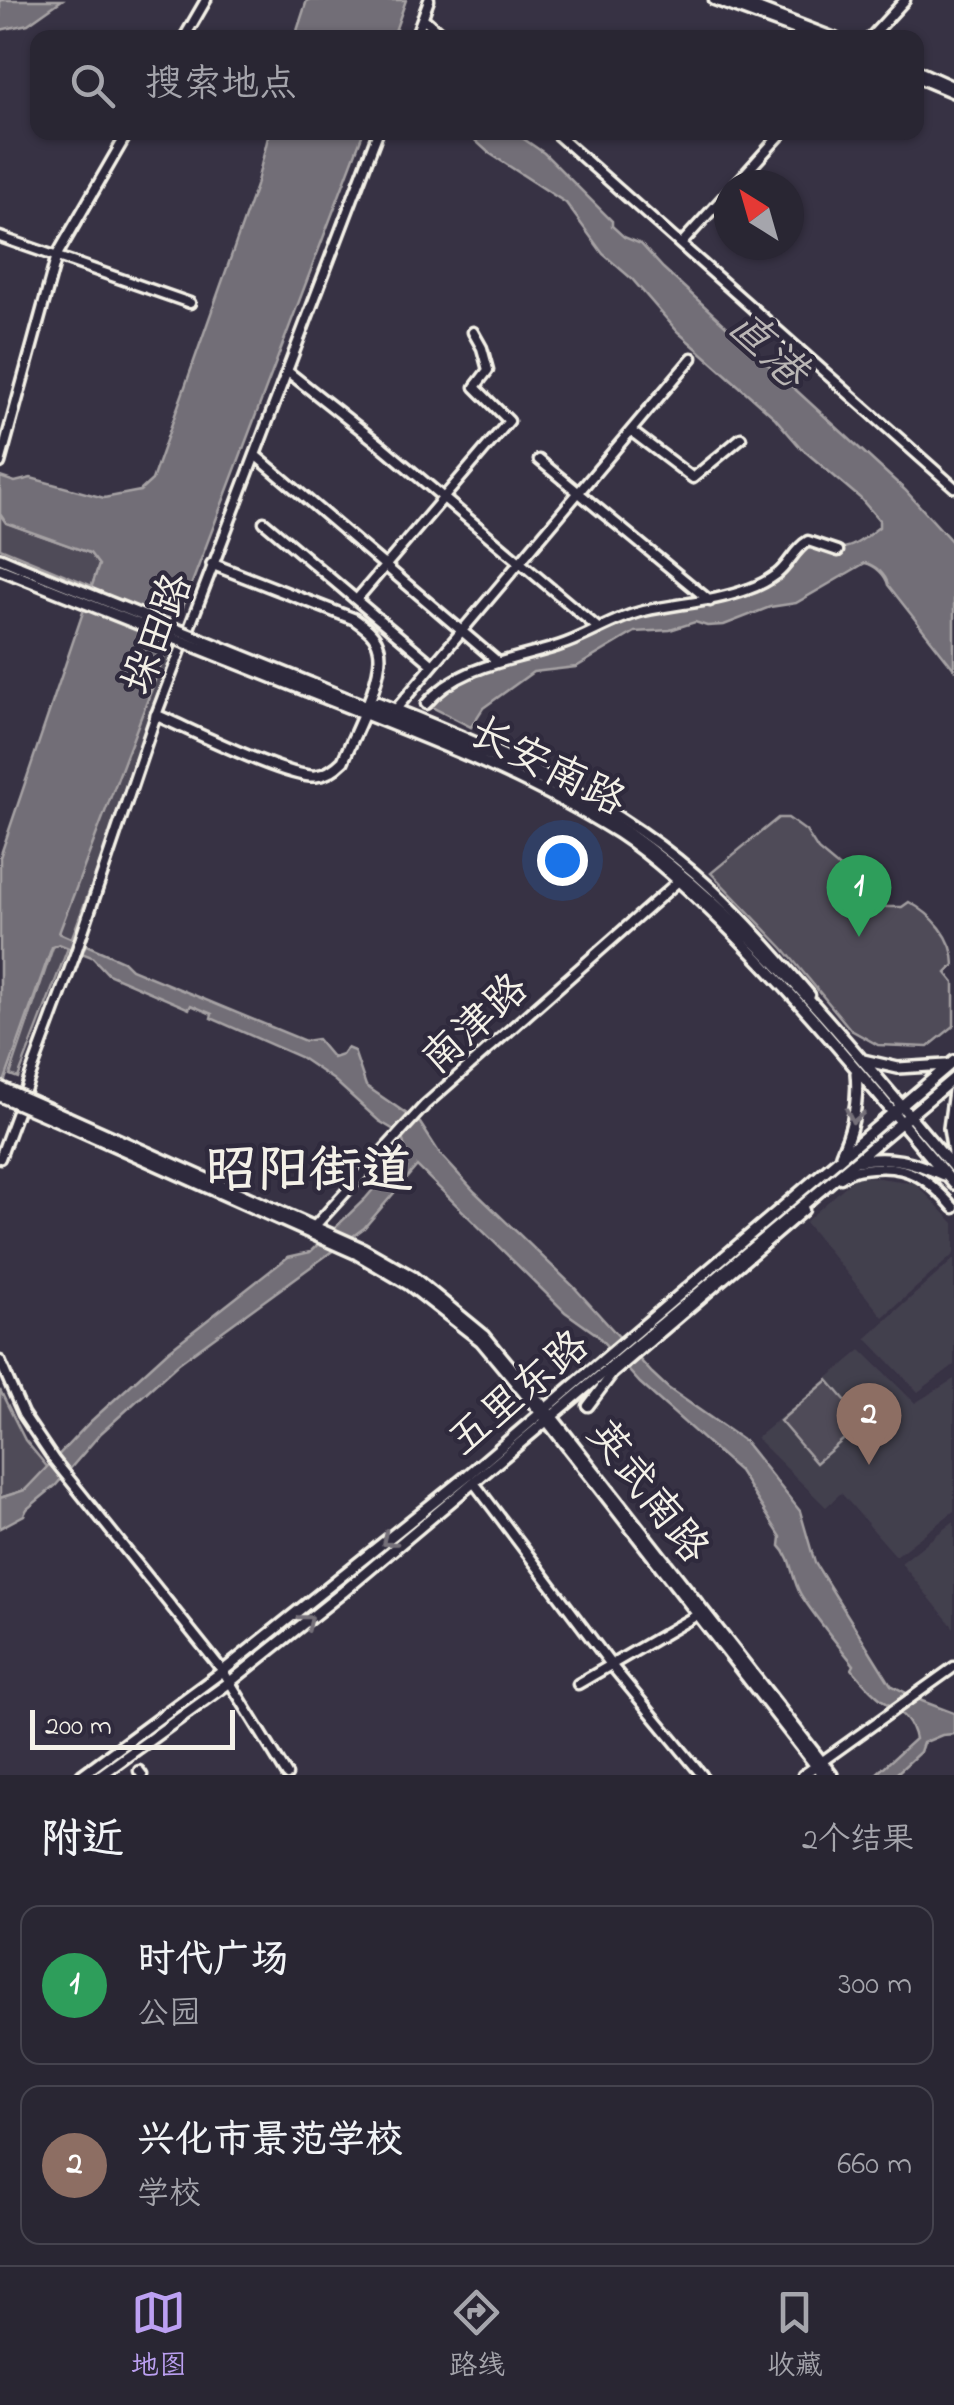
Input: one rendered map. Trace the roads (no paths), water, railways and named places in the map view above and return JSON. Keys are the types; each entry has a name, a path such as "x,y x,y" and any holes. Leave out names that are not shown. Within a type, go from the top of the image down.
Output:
{"main road":[{"name":"长安南路","path":"0,558 17,570 309,687 539,787 684,875 779,966 952,1177"},
{"path":"156,715 286,770 316,776 334,770 343,760 378,675 379,645 369,630 354,619 212,564"},
{"name":"长安南路","path":"0,569 17,570"},
{"name":"长安南路","path":"684,875 856,1070 901,1114"},
{"path":"858,1058 898,1068 952,1063"},
{"name":"五里东路","path":"82,1775 223,1671 636,1344 854,1162 952,1063"},
{"path":"838,1159 855,1112 856,1070"},
{"name":"五里东路","path":"636,1344 838,1159 954,1078"},
{"path":"0,1087 65,1120"},
{"path":"954,1091 949,1128 954,1158"},
{"path":"0,1096 65,1120"},
{"name":"英武南路","path":"65,1120 324,1234 413,1278 485,1336 821,1768"},
{"path":"854,1162 904,1160 952,1177"},
{"name":"五里东路","path":"101,1775 230,1682 475,1484 546,1415"},
{"name":"英武南路","path":"546,1415 697,1615 821,1768 832,1775"}],"street":[{"path":"189,30 206,0"},
{"path":"418,30 429,0"},
{"path":"714,0 796,30"},
{"path":"737,0 814,30"},
{"path":"877,30 905,0"},
{"path":"423,18 437,30"},
{"path":"924,77 954,90"},
{"path":"2,460 56,255 123,140"},
{"name":"垛田路","path":"0,1158 75,955 156,715 375,140"},
{"path":"563,140 954,487"},
{"path":"749,170 776,140"},
{"path":"681,244 714,208"},
{"path":"0,237 190,302"},
{"path":"357,598 508,421 475,387 488,370 473,332"},
{"path":"396,709 692,358"},
{"path":"287,371 598,628"},
{"path":"631,431 693,478 741,438"},
{"path":"255,456 497,662"},
{"path":"539,460 710,601"},
{"path":"264,522 433,664"},
{"path":"426,704 438,690 497,662 558,646 645,611 710,601 752,588 778,574 808,541 838,551"},
{"path":"364,710 378,702 396,709 546,774 628,823 684,875 742,920 853,1043"},
{"name":"南津路","path":"312,1229 424,1105 684,875"},
{"path":"636,1344 848,1172 891,1166 907,1170 932,1182 954,1208"},
{"path":"0,1360 23,1414 54,1460 223,1671 286,1775"},
{"path":"588,1406 603,1371"},
{"path":"475,1484 612,1666 702,1775"},
{"path":"578,1684 697,1615"},
{"path":"803,1775 821,1768 954,1667"}],"place":[{"name":"时代广场","path":"859,937"},
{"name":"兴化市景范学校","path":"869,1465"}],"district":[{"name":"昭阳街道","path":"309,1168"}],"water label":[{"name":"直港","path":"769,347"}]}
